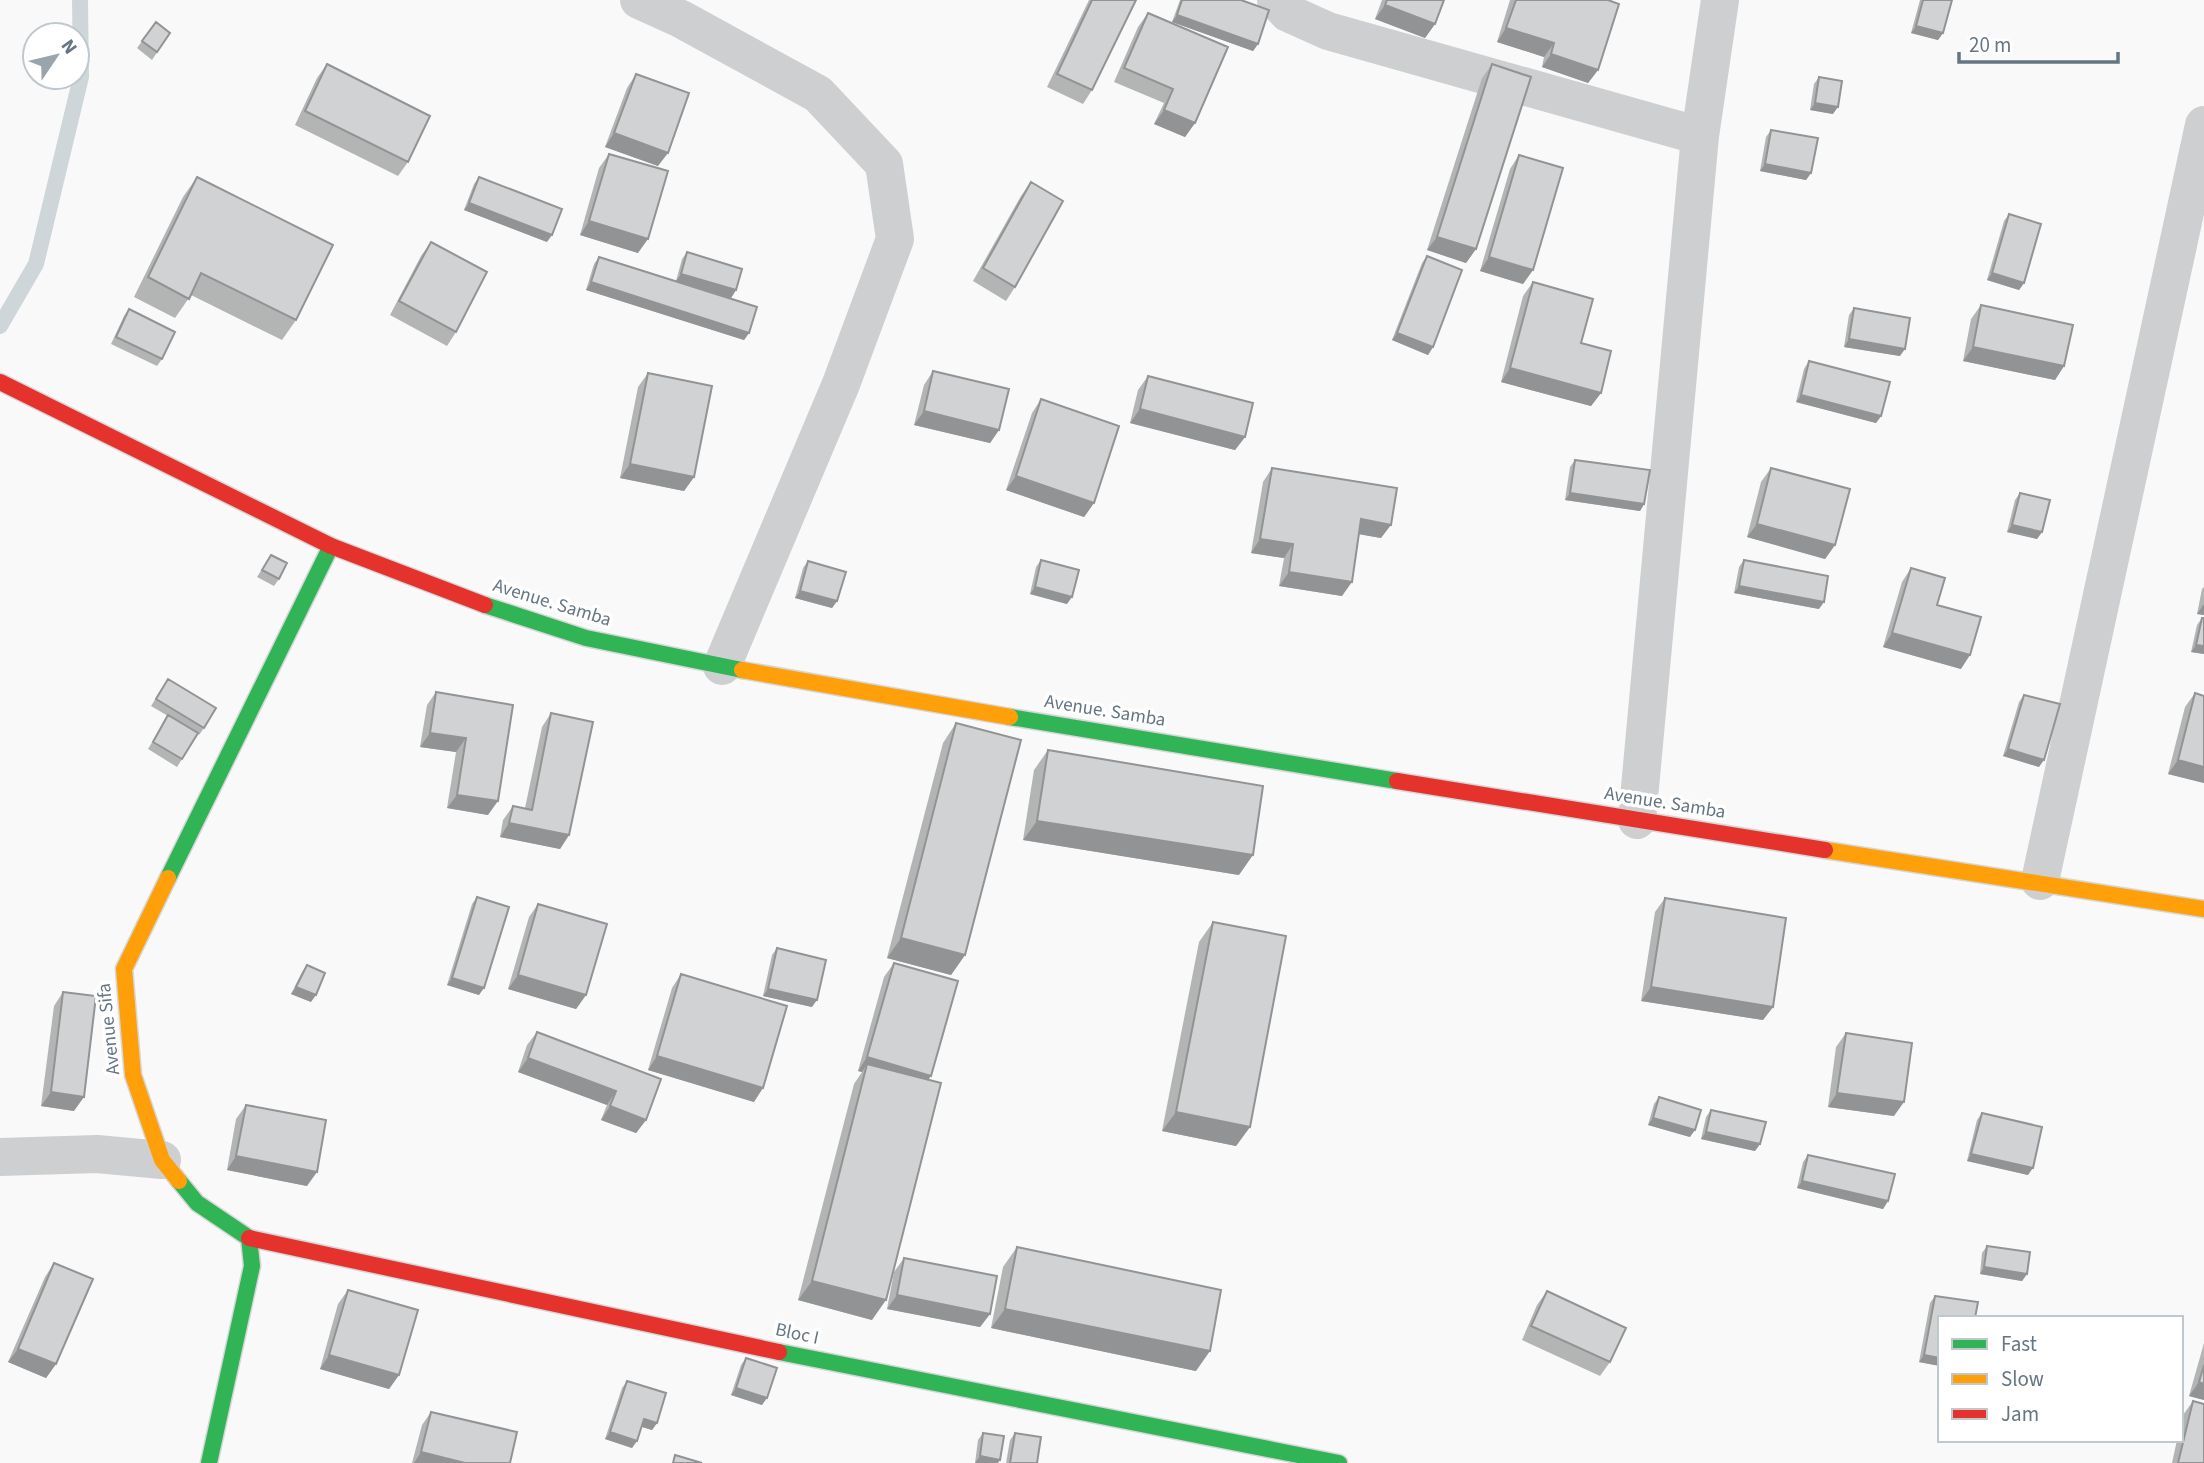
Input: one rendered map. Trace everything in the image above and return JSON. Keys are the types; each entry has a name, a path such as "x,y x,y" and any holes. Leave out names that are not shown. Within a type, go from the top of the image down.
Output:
{"street":[{"path":"639,0 681,19 818,94 884,164 895,239 841,384 722,666"},
{"path":"1276,0 1289,13 1328,32 1700,136"},
{"path":"1637,820 1700,136 1720,0"},
{"path":"2040,881 2204,125"},
{"name":"Avenue. Samba","path":"0,382 331,547 462,597 586,638 722,666 1042,723 1637,820 2204,908"},
{"name":"Avenue Sifa","path":"250,1238 197,1203 162,1160 133,1075 124,969 331,547"},
{"path":"0,1157 97,1154 162,1160"},
{"path":"209,1463 252,1266 250,1238"},
{"name":"Bloc I","path":"250,1238 654,1326 1074,1413 1339,1463"}],"building":[{"path":"1092,0 1136,0 1092,90 1057,74"},
{"path":"1182,0 1241,0 1269,10 1258,44 1177,15"},
{"path":"1387,0 1444,0 1435,24 1385,5"},
{"path":"1516,0 1608,0 1619,4 1598,70 1551,54 1554,43 1506,28"},
{"path":"1923,0 1952,0 1943,33 1916,26"},
{"path":"1148,13 1228,47 1195,123 1164,110 1173,89 1124,68"},
{"path":"156,22 170,33 157,52 142,41"},
{"path":"327,64 430,116 408,162 305,111"},
{"path":"1492,64 1531,77 1476,249 1437,237"},
{"path":"636,74 689,93 668,153 614,133"},
{"path":"1819,77 1842,81 1838,107 1815,103"},
{"path":"1771,130 1818,138 1811,173 1765,164"},
{"path":"609,154 668,171 648,239 589,221"},
{"path":"1519,155 1563,168 1533,270 1489,257"},
{"path":"197,177 333,245 296,320 201,273 189,299 148,277"},
{"path":"479,177 562,209 552,235 469,203"},
{"path":"1031,182 1063,201 1015,287 983,268"},
{"path":"2009,214 2041,224 2024,283 1992,273"},
{"path":"431,242 487,272 456,332 399,301"},
{"path":"687,252 742,269 736,290 681,274"},
{"path":"1427,256 1462,270 1433,347 1397,333"},
{"path":"599,257 757,307 749,333 591,282"},
{"path":"1533,282 1593,299 1581,343 1611,351 1601,393 1510,368"},
{"path":"1981,305 2073,325 2064,366 1973,347"},
{"path":"1854,308 1910,318 1905,349 1849,339"},
{"path":"129,309 175,332 162,359 116,337"},
{"path":"1809,361 1890,382 1881,416 1801,395"},
{"path":"933,371 1009,389 999,430 924,411"},
{"path":"648,373 712,386 694,477 630,464"},
{"path":"1148,376 1253,403 1245,437 1140,409"},
{"path":"1041,399 1119,426 1094,503 1016,476"},
{"path":"1575,460 1650,470 1644,504 1570,493"},
{"path":"1272,468 1397,488 1391,525 1361,519 1352,582 1289,572 1293,544 1260,539"},
{"path":"1771,468 1850,489 1835,545 1757,524"},
{"path":"2020,493 2050,500 2042,532 2012,525"},
{"path":"271,555 287,563 279,579 262,570"},
{"path":"1041,560 1079,570 1072,597 1035,587"},
{"path":"1744,560 1828,576 1824,602 1739,586"},
{"path":"808,561 846,572 837,601 800,591"},
{"path":"1911,568 1945,578 1937,605 1981,617 1970,655 1892,633"},
{"path":"2204,618 2204,646 2196,645"},
{"path":"168,679 216,708 204,728 156,699"},
{"path":"436,692 513,705 498,801 457,795 466,738 430,733"},
{"path":"2195,693 2204,696 2204,767 2178,760"},
{"path":"2024,695 2060,704 2044,760 2008,749"},
{"path":"551,713 593,722 569,835 509,823 513,806 532,810"},
{"path":"168,715 198,733 182,759 153,742"},
{"path":"956,723 1021,740 965,955 901,938"},
{"path":"1048,750 1263,786 1253,855 1037,821"},
{"path":"477,897 509,907 484,988 452,978"},
{"path":"1665,898 1786,918 1773,1007 1651,987"},
{"path":"538,904 607,924 586,995 518,975"},
{"path":"1213,922 1286,936 1250,1127 1176,1112"},
{"path":"777,948 826,960 817,1000 768,989"},
{"path":"894,963 958,981 931,1076 867,1057"},
{"path":"307,965 325,973 316,995 296,987"},
{"path":"681,974 787,1006 763,1088 657,1056"},
{"path":"63,992 96,996 84,1097 51,1092"},
{"path":"537,1032 661,1079 646,1120 610,1106 616,1091 528,1058"},
{"path":"1846,1033 1912,1043 1904,1102 1837,1093"},
{"path":"867,1064 941,1083 886,1300 812,1281"},
{"path":"1659,1097 1701,1110 1695,1130 1653,1118"},
{"path":"246,1105 326,1120 317,1172 236,1156"},
{"path":"1711,1110 1766,1122 1760,1144 1706,1132"},
{"path":"1982,1113 2042,1127 2033,1168 1971,1154"},
{"path":"1808,1155 1895,1174 1888,1201 1802,1181"},
{"path":"1987,1246 2030,1252 2027,1274 1984,1267"},
{"path":"1017,1247 1221,1290 1210,1351 1005,1309"},
{"path":"904,1258 997,1276 990,1314 897,1295"},
{"path":"54,1263 93,1279 56,1364 18,1349"},
{"path":"348,1290 418,1310 399,1375 329,1355"},
{"path":"1547,1291 1626,1328 1610,1362 1531,1326"},
{"path":"1935,1296 1978,1302 1975,1316 1938,1316 1938,1358 1924,1355"},
{"path":"746,1358 777,1368 767,1398 736,1388"},
{"path":"2204,1365 2204,1384 2199,1382"},
{"path":"627,1381 666,1393 657,1423 644,1419 637,1441 610,1432"},
{"path":"2193,1401 2204,1404 2204,1463 2178,1463"},
{"path":"431,1412 517,1432 510,1463 465,1463 421,1452"},
{"path":"983,1433 1004,1436 1000,1460 980,1456"},
{"path":"1015,1433 1041,1437 1037,1463 1010,1463"},
{"path":"675,1455 702,1463 673,1463"}],"waterway":[{"path":"0,326 36,264 81,77 80,0"}],"traffic: fast":[{"path":"168,878 331,546"},
{"path":"485,605 586,638 742,670"},
{"path":"1010,717 1397,781"},
{"path":"179,1181 197,1203 249,1238 252,1266 209,1463"},
{"path":"779,1352 1339,1463"}],"traffic: slow":[{"path":"742,670 1010,717"},
{"path":"1825,850 2204,909"},
{"path":"168,878 124,969 133,1075 162,1160 179,1181"}],"traffic: jam":[{"path":"0,382 331,546 485,605"},
{"path":"1397,781 1825,850"},
{"path":"249,1238 779,1352"}]}
